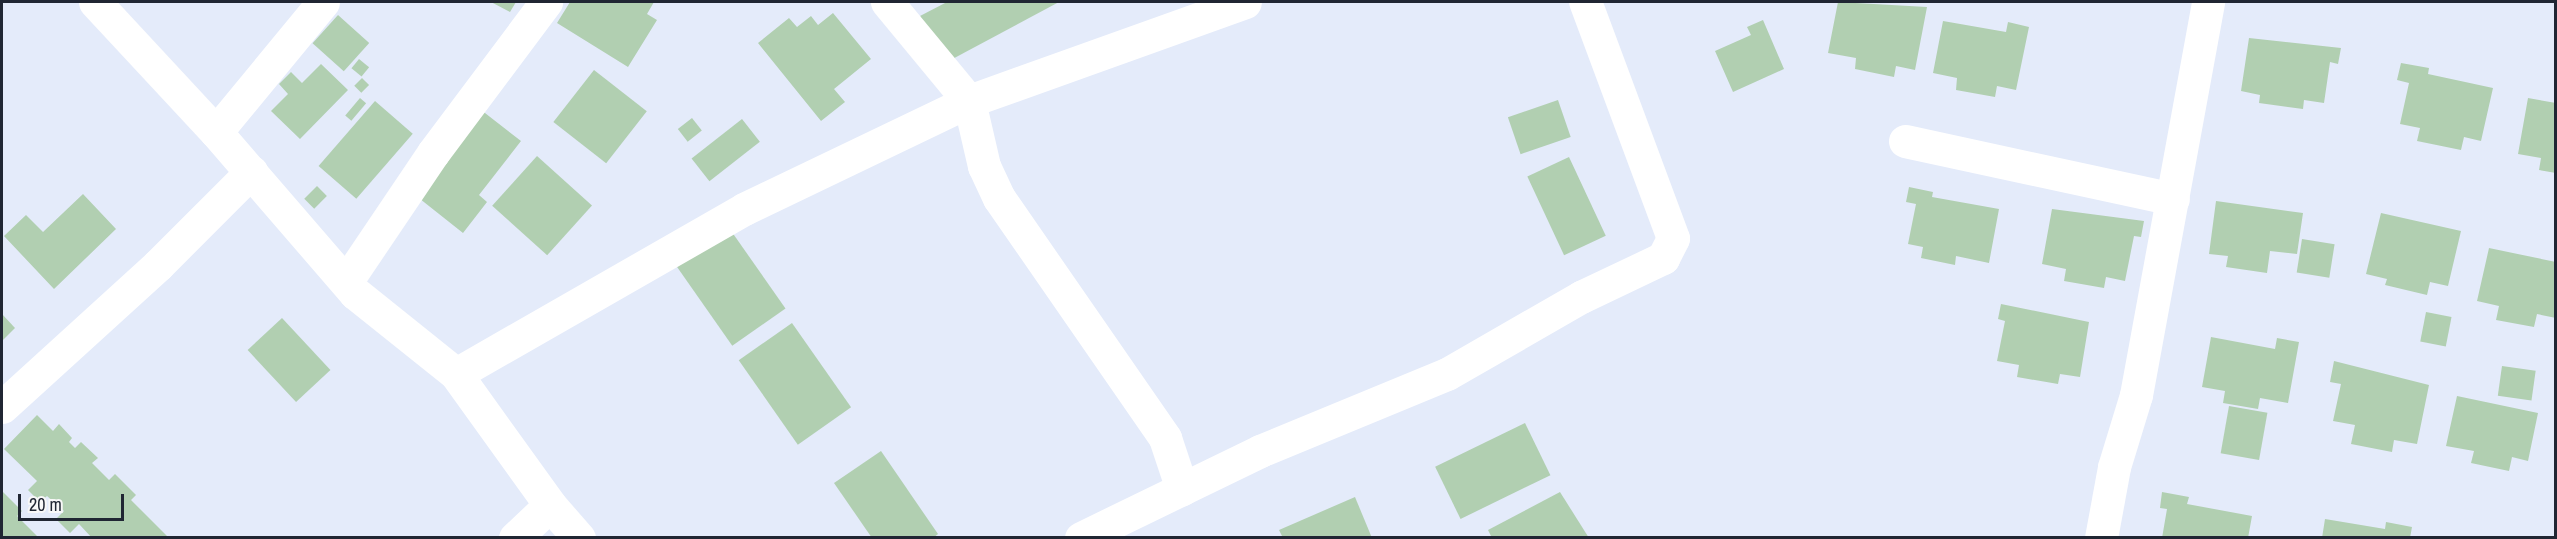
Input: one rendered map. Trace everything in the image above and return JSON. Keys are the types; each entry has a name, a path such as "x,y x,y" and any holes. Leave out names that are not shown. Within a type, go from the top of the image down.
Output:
{"street":[{"path":"95,2 348,279 355,293 456,374 550,505 579,537"},
{"path":"216,132 323,2"},
{"path":"348,279 433,153 546,2"},
{"path":"886,2 969,100 984,166 999,198 1165,438 1182,489"},
{"path":"456,374 744,208 969,100 1245,2"},
{"path":"1081,537 1182,489 1447,374 1581,297 1663,258 1673,238 1585,2"},
{"path":"2101,537 2114,467 2136,395 2208,2"},
{"path":"1905,141 2173,199"},
{"path":"2,407 158,265 251,172"},
{"path":"515,537 550,505"}],"building":[{"path":"491,2 516,2 510,12"},
{"path":"570,2 654,2 647,14 657,20 628,67 557,23"},
{"path":"947,2 1059,2 945,63 920,16"},
{"path":"1838,2 1927,7 1915,70 1896,66 1894,77 1855,69 1856,58 1828,53"},
{"path":"833,13 871,59 834,89 845,102 821,121 758,43 789,18 797,27 811,16 818,25"},
{"path":"338,15 369,43 344,71 313,43"},
{"path":"1763,20 1784,69 1733,92 1715,51 1751,35 1747,27"},
{"path":"1943,21 2006,32 2008,22 2029,27 2016,90 1997,86 1995,97 1956,90 1957,78 1933,73"},
{"path":"2249,38 2341,48 2338,64 2330,62 2324,103 2304,100 2303,109 2259,103 2260,95 2241,91"},
{"path":"359,59 369,67 362,77 351,68"},
{"path":"2401,63 2429,68 2428,74 2493,88 2481,141 2464,137 2461,150 2417,141 2420,128 2400,124 2409,83 2397,80"},
{"path":"321,64 348,90 300,139 271,111 288,94 279,84 291,72 302,83"},
{"path":"594,70 647,111 606,163 553,122"},
{"path":"362,78 369,85 361,93 354,86"},
{"path":"360,98 366,103 351,121 345,116"},
{"path":"2528,98 2556,103 2556,173 2539,170 2541,158 2518,154"},
{"path":"1558,100 1571,137 1521,154 1508,117"},
{"path":"375,101 413,134 356,199 319,166"},
{"path":"476,106 521,141 479,195 487,202 463,233 410,191"},
{"path":"692,118 702,131 688,142 678,129"},
{"path":"742,119 760,142 709,181 692,158"},
{"path":"537,156 592,206 547,255 492,206"},
{"path":"1569,157 1606,236 1564,255 1527,176"},
{"path":"317,186 327,196 314,209 304,199"},
{"path":"1909,187 1933,192 1932,197 1999,209 1989,263 1956,256 1955,265 1921,258 1923,247 1908,244 1916,204 1906,202"},
{"path":"83,194 116,229 54,289 4,236 26,215 43,232"},
{"path":"2216,201 2303,213 2297,254 2270,251 2267,273 2226,267 2228,256 2209,254"},
{"path":"2052,209 2144,221 2141,237 2134,236 2125,281 2106,277 2104,288 2064,281 2066,269 2042,264"},
{"path":"2381,213 2461,231 2448,286 2430,282 2427,295 2385,285 2387,279 2366,274"},
{"path":"727,225 786,309 732,346 674,262"},
{"path":"2302,239 2335,244 2329,278 2297,273"},
{"path":"2489,248 2556,262 2556,318 2537,314 2534,327 2496,320 2499,306 2477,301"},
{"path":"2001,304 2089,322 2080,377 2060,374 2058,384 2017,377 2019,365 1997,361 2005,321 1998,319"},
{"path":"2426,312 2452,317 2446,346 2420,341"},
{"path":"2,314 15,328 2,341"},
{"path":"282,318 330,370 296,402 248,350"},
{"path":"792,323 851,407 798,445 739,360"},
{"path":"2211,337 2275,349 2277,338 2299,342 2288,403 2260,398 2258,409 2223,403 2225,391 2202,387"},
{"path":"2334,361 2429,385 2417,444 2394,440 2392,452 2351,444 2355,425 2333,421 2341,384 2330,382"},
{"path":"2502,366 2536,371 2531,400 2498,396"},
{"path":"2457,396 2538,413 2528,461 2512,457 2509,471 2471,463 2474,451 2446,446"},
{"path":"2229,406 2267,413 2259,460 2221,453"},
{"path":"37,415 53,431 59,424 72,438 69,442 75,448 81,442 98,458 92,463 109,480 115,474 136,495 131,500 169,538 92,538 79,524 70,533 56,519 64,511 47,496 40,502 28,490 37,481 4,449"},
{"path":"1525,423 1550,475 1461,519 1435,467"},
{"path":"881,451 938,534 933,538 872,538 834,483"},
{"path":"2,491 22,511 17,516 39,538 2,538"},
{"path":"1560,492 1589,538 1492,538 1488,530"},
{"path":"2162,492 2189,497 2187,504 2252,516 2248,538 2162,538 2167,509 2160,508"},
{"path":"1355,497 1372,538 1283,538 1279,530"},
{"path":"2325,519 2385,529 2386,522 2412,527 2410,538 2322,538"}]}
